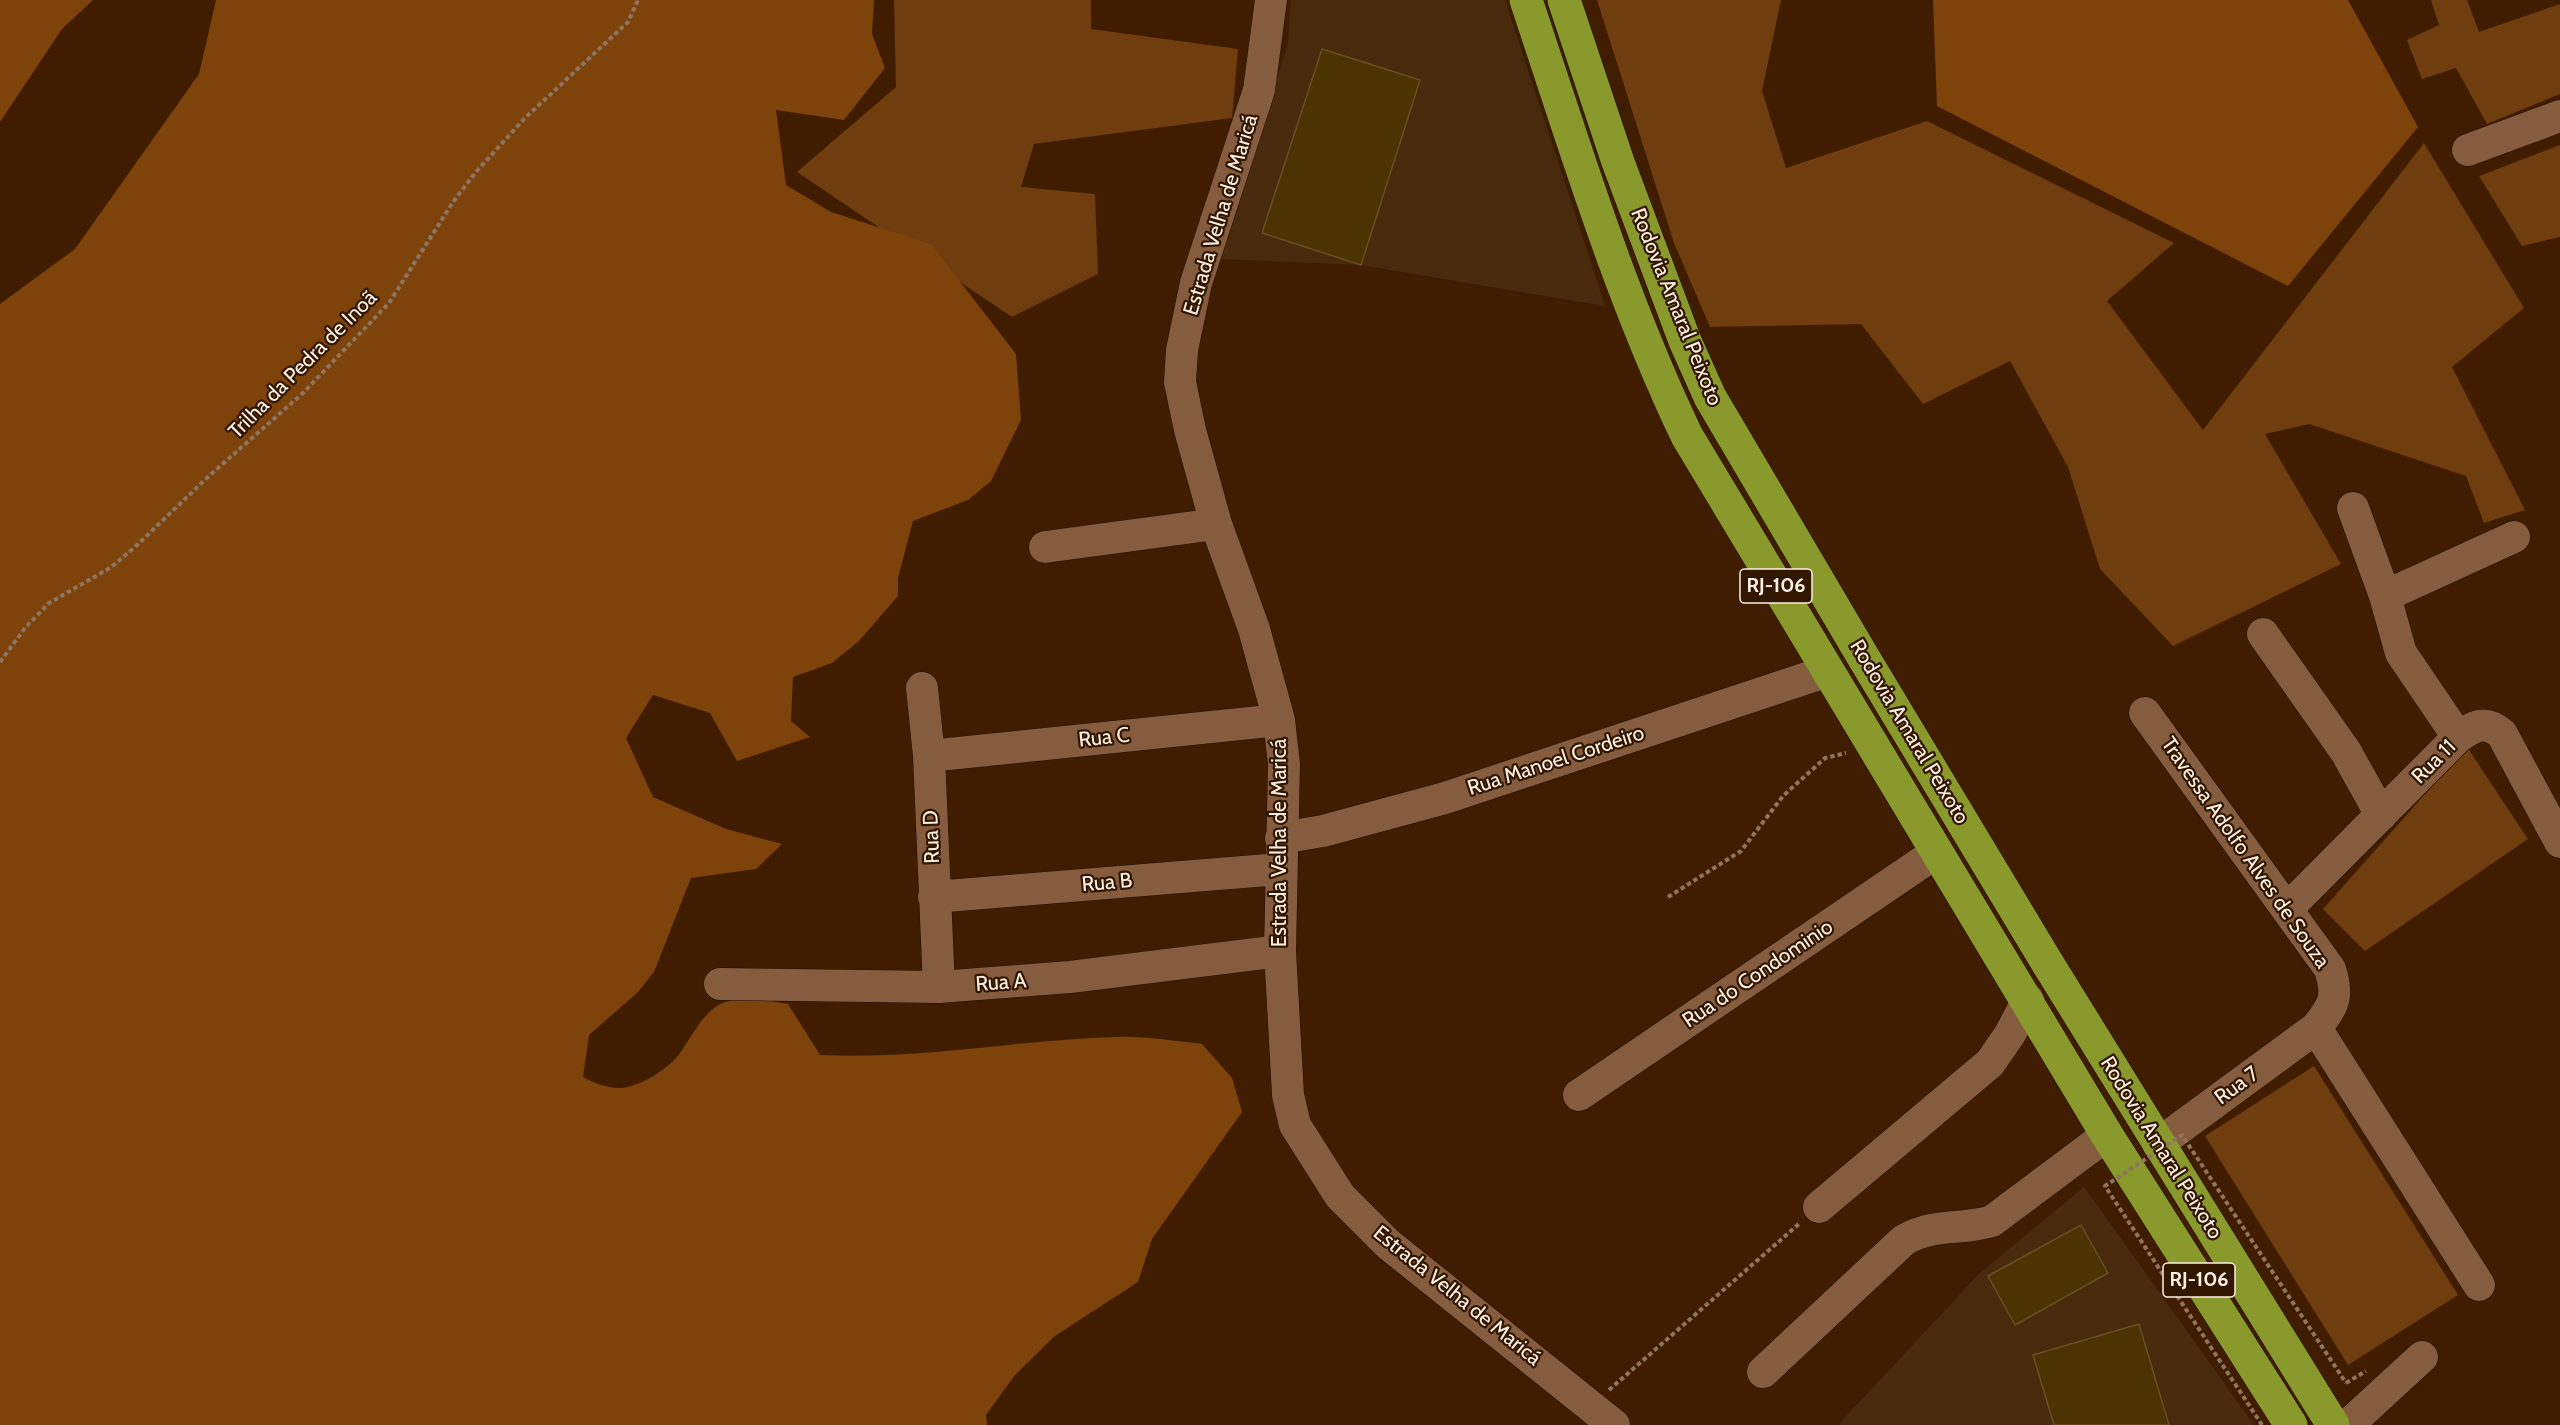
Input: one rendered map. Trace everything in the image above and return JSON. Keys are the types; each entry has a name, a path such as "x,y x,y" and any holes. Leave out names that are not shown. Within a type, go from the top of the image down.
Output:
{"highway":[{"name":"Rodovia Amaral Peixoto","path":"1526,0 1613,262 1655,370 1687,436 2028,1000 2107,1135 2291,1425"},
{"name":"Rodovia Amaral Peixoto","path":"1564,0 1618,162 1685,341 1710,397 1856,645 2158,1144 2333,1425"}],"street":[{"name":"Estrada Velha de Maricá","path":"1271,0 1259,90 1196,283 1182,350 1180,382 1190,430 1216,524 1254,629 1279,720 1284,764 1280,951 1288,1095 1295,1125 1311,1155 1340,1196 1388,1245 1603,1415"},
{"path":"2468,150 2560,116"},
{"path":"2353,508 2385,596 2402,652 2458,738"},
{"path":"1045,547 1216,524"},
{"path":"2385,596 2514,537"},
{"path":"2263,634 2340,742 2381,815"},
{"name":"Rua Manoel Cordeiro","path":"1281,838 1323,831 1444,798 1828,671"},
{"name":"Rua D","path":"922,688 929,756 939,987"},
{"name":"Travessa Adolfo Alves de Souza","path":"2145,713 2330,969 2336,986 2333,1007 2316,1028"},
{"name":"Rua C","path":"929,756 1279,720"},
{"name":"Rua 11","path":"2287,909 2458,738 2475,725 2483,724 2494,727 2502,734 2560,842"},
{"name":"Rua do Condominio","path":"1579,1095 1937,852"},
{"name":"Rua B","path":"934,897 1280,869"},
{"name":"Rua A","path":"720,984 939,987 1070,977 1280,951"},
{"path":"1819,1207 1990,1064 2010,1034 2028,1000"},
{"path":"2316,1028 2479,1286"},
{"name":"Rua 7","path":"2158,1144 2316,1028"},
{"path":"1763,1372 1904,1240 1922,1230 1941,1226 1978,1225 1992,1221 2107,1135"},
{"path":"2348,1425 2422,1357"}],"path":[{"name":"Trilha da Pedra de Inoã","path":"0,662 24,628 49,603 110,568 135,547 330,365 389,303 453,202 476,172 524,119 628,22 638,0"},
{"path":"1668,897 1741,851 1783,796 1825,758 1873,746"},
{"path":"2262,1425 2104,1186 2182,1135 2346,1383"},
{"path":"1603,1415 1819,1207"}],"shaded area":[{"path":"0,0 93,0 62,29 0,122"},
{"path":"216,0 874,0 872,34 885,68 844,120 776,110 786,185 831,212 931,244 1016,354 1021,420 991,481 968,500 913,521 898,578 898,596 859,641 832,663 793,677 791,721 810,737 737,761 710,713 653,695 626,738 653,797 726,829 782,844 756,869 691,878 654,972 638,992 589,1035 583,1077 612,1088 630,1087 646,1080 675,1059 711,1010 726,1002 743,999 761,999 788,1004 820,1055 894,1055 1116,1037 1202,1044 1232,1078 1242,1112 1152,1239 1138,1282 1055,1336 1015,1375 986,1415 987,1425 0,1425 0,304 75,249 199,74"},
{"path":"894,0 1091,0 1091,29 1238,49 1232,118 1034,144 1021,187 1095,194 1098,274 1012,317 797,172 896,87"},
{"path":"1291,0 1505,0 1605,306 1361,265 1221,259 1288,43"},
{"path":"1597,0 1781,0 1762,91 1786,168 1927,121 2174,243 2107,301 2203,430 2424,143 2524,308 2452,367 2525,510 2484,523 2466,476 2309,424 2265,434 2341,564 2173,646 2100,569 2068,467 2010,361 1923,404 1861,324 1710,327 1674,243"},
{"path":"1933,0 2348,0 2418,127 2288,286 1937,106"},
{"path":"2431,0 2467,0 2479,32 2560,4 2560,94 2487,124 2456,68 2422,79 2407,40 2439,25"},
{"path":"2560,145 2560,237 2522,246 2479,176"},
{"path":"2467,747 2528,839 2365,951 2323,909"},
{"path":"2314,1066 2458,1295 2348,1365 2205,1136"},
{"path":"2084,1187 2254,1425 1838,1425 1980,1273"}],"building":[{"path":"1322,49 1420,80 1361,265 1262,233"},
{"path":"2081,1225 2108,1273 2015,1325 1988,1276"},
{"path":"2139,1324 2169,1425 2054,1425 2033,1355"}]}
